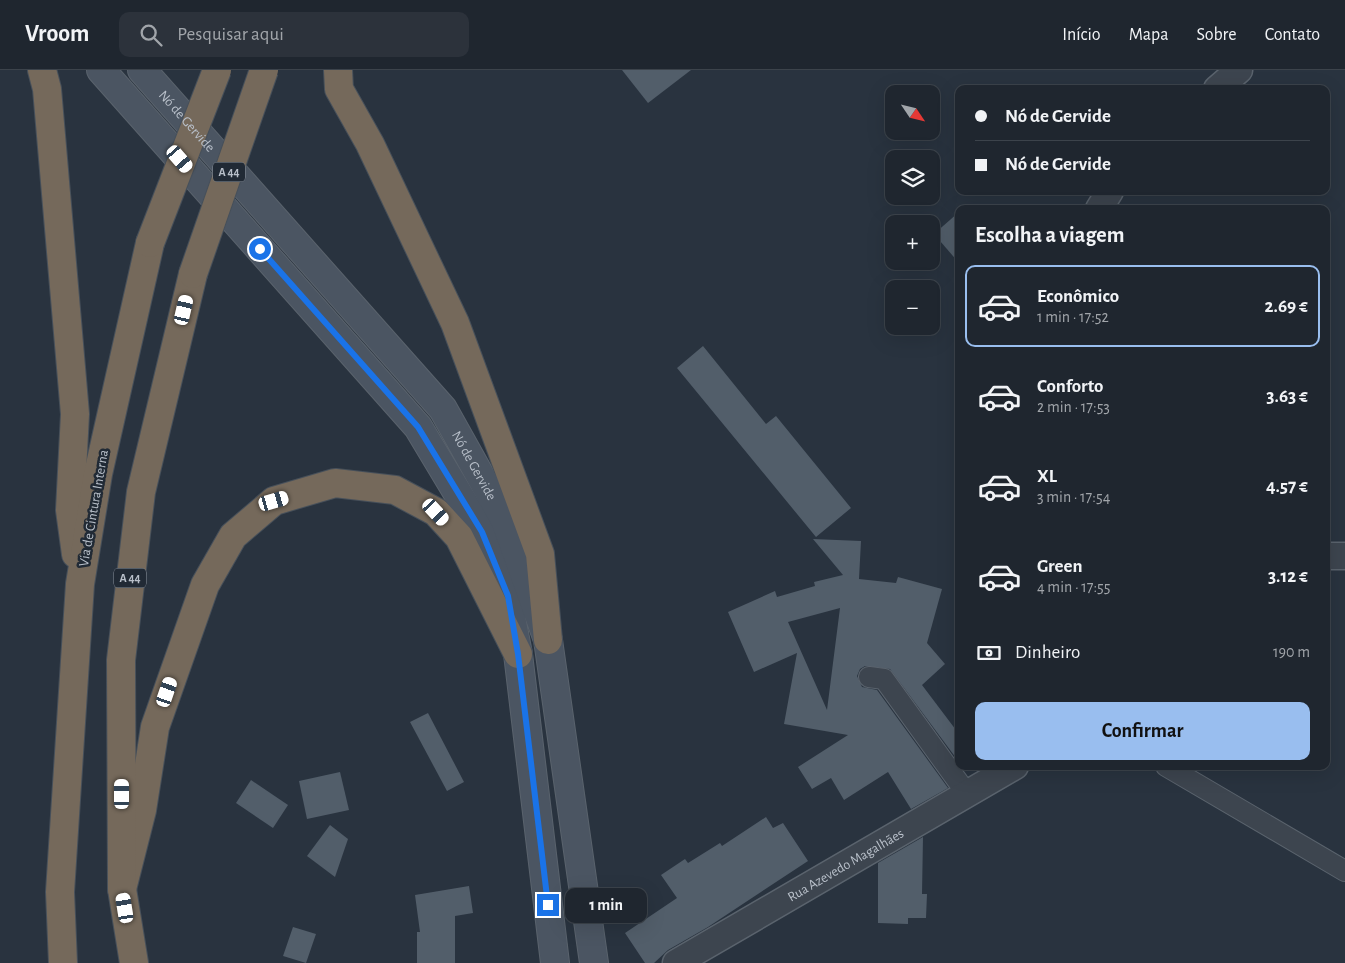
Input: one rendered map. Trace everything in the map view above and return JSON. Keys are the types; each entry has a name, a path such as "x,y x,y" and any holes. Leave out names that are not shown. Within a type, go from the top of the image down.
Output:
{"highway":[{"path":"42,70 47,89 75,414 70,510 80,584"},
{"name":"Via de Cintura Interna","path":"63,963 60,892 80,584 98,474 150,243 217,70"},
{"name":"A 44","path":"134,963 122,889 121,660 140,492 193,274 264,70"},
{"path":"338,70 339,89 374,153 455,323 469,360 540,554 548,640"},
{"path":"122,889 142,810 155,727 205,585 233,536 274,501 335,483 394,490 436,512 459,537 518,654"}],"main road":[{"name":"Nó de Gervide","path":"102,70 418,427 482,532 508,596 518,654 555,963"},
{"name":"Nó de Gervide","path":"142,70 442,409 505,520 548,640 594,963"}],"street":[{"path":"1221,85 1239,70"},
{"path":"1330,556 1345,556"},
{"path":"869,677 884,679 967,794"},
{"name":"Rua Azevedo Magalhães","path":"676,963 1008,770"},
{"path":"1173,770 1345,871"}],"building":[{"path":"622,70 691,70 648,103"},
{"path":"955,216 955,258 940,241 940,229"},
{"path":"703,346 766,424 776,416 851,508 816,537 677,368"},
{"path":"813,539 861,541 859,579 896,583 898,577 942,589 927,643 945,664 922,685 955,729 955,757 890,669 865,666 860,669 857,676 862,687 877,690 948,788 911,809 888,772 844,800 831,778 812,789 798,767 848,735 784,724 797,653 754,672 728,612 775,591 777,597 815,586 814,582 843,575","holes":["840,608 827,710 788,622"]},
{"path":"428,713 464,782 447,791 410,722"},
{"path":"340,772 349,810 307,819 299,781"},
{"path":"251,780 288,805 273,828 236,803"},
{"path":"766,817 773,828 783,823 808,861 708,927 668,950 654,963 645,963 625,933 677,898 661,875 685,859 688,863 720,843 722,846"},
{"path":"330,825 348,839 335,877 307,856"},
{"path":"923,837 922,894 927,894 926,918 908,918 908,924 878,923 878,863"},
{"path":"469,886 473,913 455,916 455,963 417,963 417,932 420,932 415,895"},
{"path":"293,927 316,934 306,963 283,956"}],"route":[{"path":"260,249 418,427 482,532 508,596 518,654 548,905"}]}
